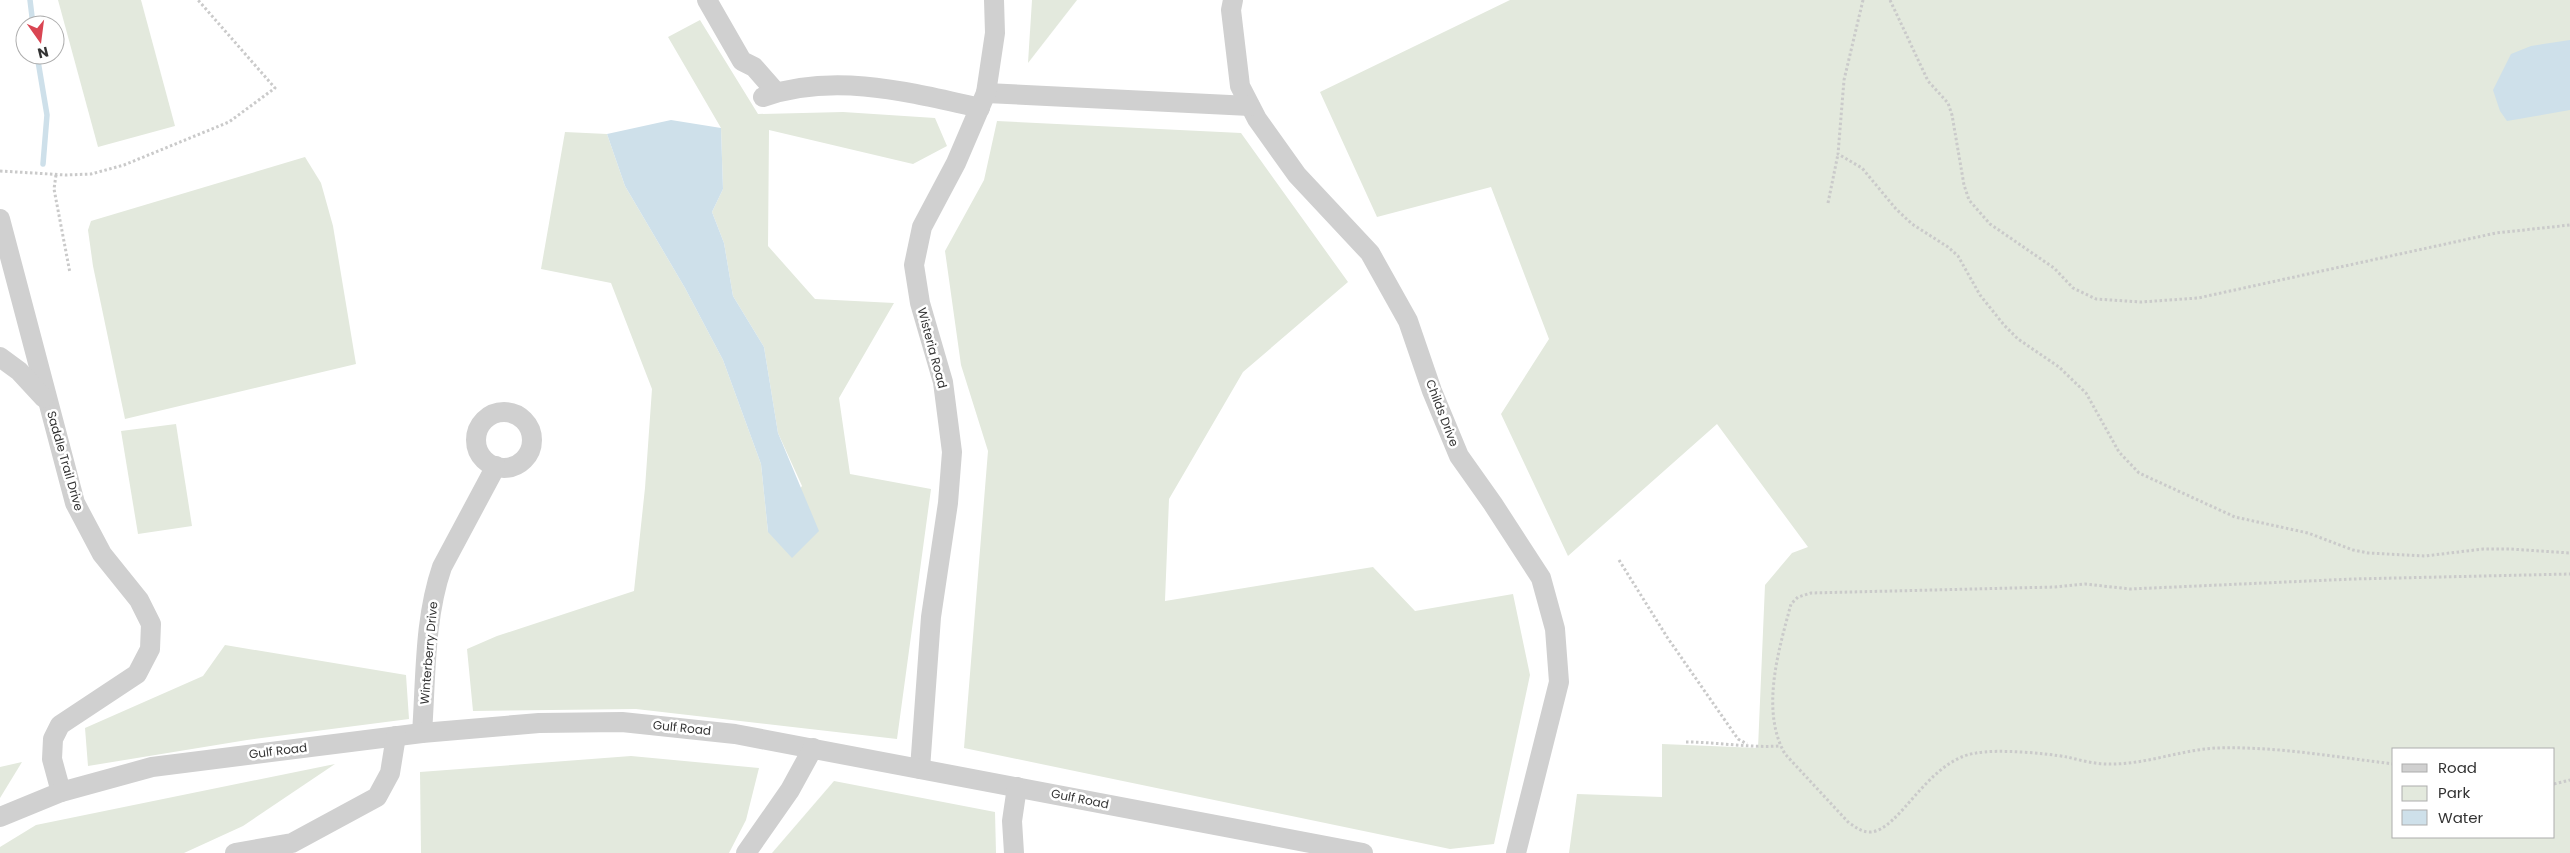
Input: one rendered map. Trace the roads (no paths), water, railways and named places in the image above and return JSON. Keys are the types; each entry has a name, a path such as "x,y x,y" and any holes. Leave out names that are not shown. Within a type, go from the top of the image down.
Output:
{"street":[{"path":"707,0 742,61 754,67 769,94 790,88 872,86 983,100 1250,106"},
{"name":"Wisteria Road","path":"920,769 931,617 948,502 952,452 943,382 920,303 914,265 922,227 956,163 983,100 995,33 994,0"},
{"name":"Childs Drive","path":"1233,0 1231,10 1240,86 1250,106 1297,175 1370,253 1408,322 1432,391 1459,456 1494,504 1541,578 1555,629 1559,682 1516,853"},
{"name":"Saddle Trail Drive","path":"0,219 75,503 102,554 139,600 151,624 150,649 136,674 60,725 53,739 52,759 61,792"},
{"path":"0,357 31,382 48,404"},
{"name":"Winterberry Drive","path":"422,733 431,613 437,582 442,567 496,466"},
{"name":"Gulf Road","path":"0,817 61,792 152,767 422,733 539,723 622,722 734,734 1363,853"},
{"path":"235,853 292,843 377,797 390,773 396,736"},
{"path":"746,853 790,790 813,748"},
{"path":"1014,853 1012,821 1017,787"}],"water":[{"path":"2570,40 2570,110 2507,121 2500,111 2493,90 2511,54 2531,46"},
{"path":"671,120 721,128 723,189 712,212 724,243 733,296 764,347 778,433 819,531 792,558 768,532 761,464 723,360 685,288 625,186 607,134"}],"waterway":[{"path":"30,0 32,15"},
{"path":"39,65 47,115 43,164"}]}
